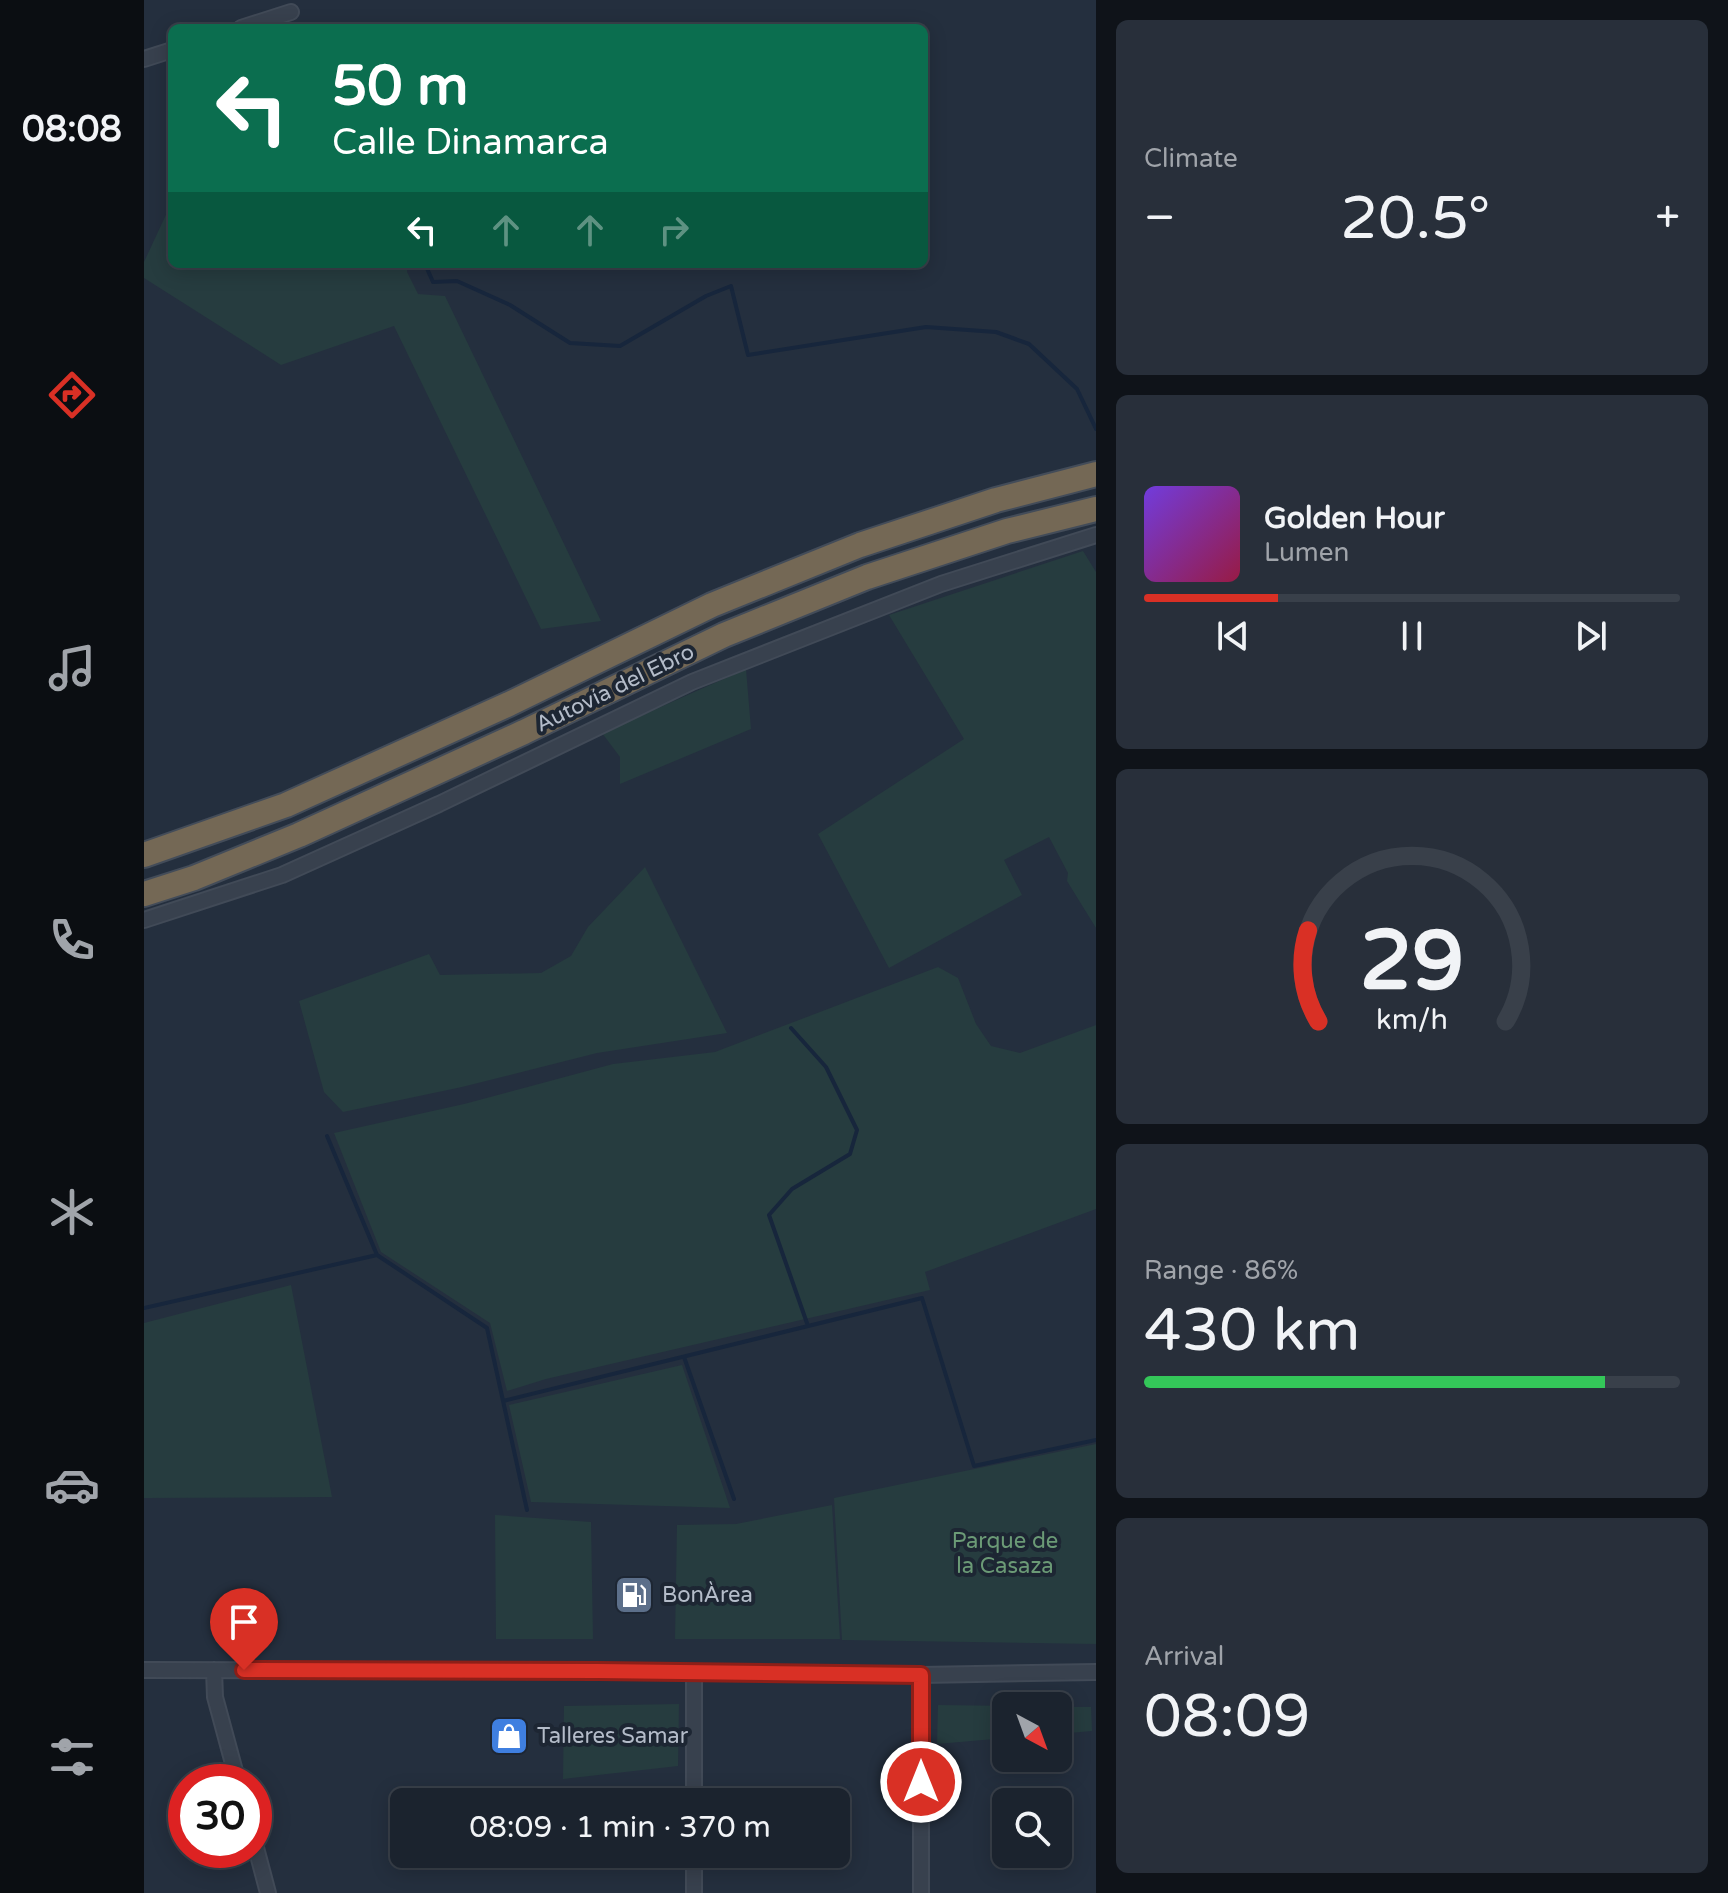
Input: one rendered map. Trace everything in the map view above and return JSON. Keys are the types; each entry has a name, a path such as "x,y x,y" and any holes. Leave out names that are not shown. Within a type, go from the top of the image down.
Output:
{"highway":[{"name":"Autovía del Ebro","path":"144,855 286,805 509,704 712,605 860,545 996,500 1096,474"},
{"name":"Autovía del Ebro","path":"144,894 194,878 299,835 524,732 724,635 867,577 1007,531 1096,509"}],"street":[{"path":"254,24 291,12"},
{"path":"144,59 168,51"},
{"path":"144,920 282,875 439,804 692,682 941,584 1096,535"},
{"path":"144,1670 921,1675 1096,1672"},
{"path":"214,1670 215,1697 233,1764"},
{"path":"694,1672 694,1788"},
{"path":"921,1675 921,1893"},
{"path":"261,1868 268,1893"},
{"path":"694,1868 694,1893"}],"green space":[{"path":"168,210 168,268 407,268 418,294 445,296 601,621 541,629 394,326 281,365 144,278 144,262"},
{"path":"1083,551 1096,572 1096,928 1067,881 1068,873 1049,837 1004,860 1022,895 889,968 818,834 964,739 889,615"},
{"path":"746,669 751,729 620,784 620,757 602,733"},
{"path":"645,867 727,1033 597,1053 462,1087 343,1112 324,1092 299,1001 429,954 440,975 541,973 571,956 588,927"},
{"path":"938,967 958,978 976,1024 991,1046 1020,1053 1096,1025 1096,1209 925,1272 930,1290 546,1379 507,1391 490,1323 381,1252 334,1133 464,1104 613,1064 715,1052"},
{"path":"291,1285 332,1497 144,1498 144,1323"},
{"path":"682,1365 730,1508 531,1502 509,1405"},
{"name":"Parque de la Casaza","path":"1096,1444 1096,1644 842,1640 834,1498"},
{"path":"832,1505 840,1639 675,1639 677,1525 736,1524"},
{"path":"495,1515 591,1522 593,1639 496,1639"},
{"path":"679,1704 678,1766 563,1779 564,1706"},
{"path":"938,1705 992,1706 992,1739 937,1744"},
{"path":"1072,1707 1091,1707 1092,1731 1072,1733"}],"waterway":[{"path":"427,268 433,282 457,281 510,305 570,343 620,346 706,296 731,286 748,355 926,327 996,332 1029,344 1077,389 1096,429"},
{"path":"791,1028 826,1067 857,1130 850,1154 792,1189 769,1215 808,1326"},
{"path":"327,1136 377,1255"},
{"path":"144,1308 377,1255 487,1328 527,1510"},
{"path":"503,1401 922,1298 974,1466 1096,1440"},
{"path":"684,1357 734,1499"}],"place":[{"name":"BonÀrea","path":"634,1595"},
{"name":"Talleres Samar","path":"509,1736"}],"route":[{"path":"244,1670 921,1675 921,1782"}]}
